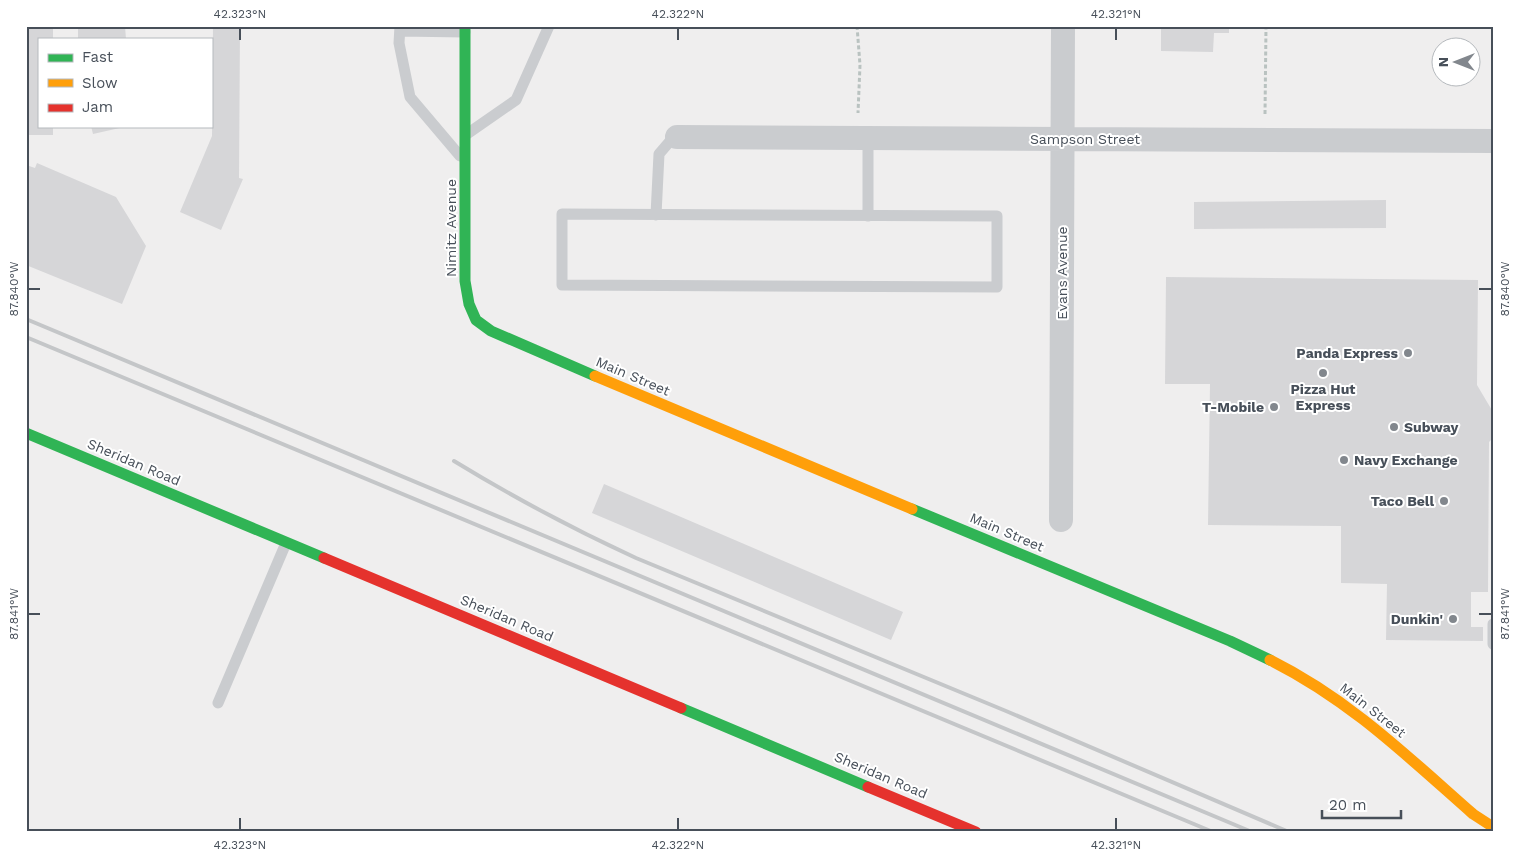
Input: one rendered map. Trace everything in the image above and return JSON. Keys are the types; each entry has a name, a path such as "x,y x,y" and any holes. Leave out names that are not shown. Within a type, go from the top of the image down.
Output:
{"main road":[{"name":"Nimitz Avenue","path":"465,29 465,282 469,304 476,320"},
{"name":"Main Street","path":"476,320 491,330 727,432 1263,657 1321,689 1364,719 1473,814 1493,828"},
{"name":"Sheridan Road","path":"26,433 976,832"}],"street":[{"name":"Evans Avenue","path":"1061,520 1063,26"},
{"name":"Sampson Street","path":"677,137 1493,141"}],"lane":[{"path":"466,135 516,100 549,26"},
{"path":"465,29 400,28 399,43 410,97 466,164"},
{"path":"656,215 659,154 671,140 677,137"},
{"path":"862,138 868,216"},
{"path":"562,214 656,215 997,216 997,287 562,285 562,214"},
{"path":"218,703 286,543"},
{"path":"1493,624 1493,644"}],"path":[{"path":"857,26 862,138"},
{"path":"1265,114 1266,26"}],"building":[{"path":"26,26 53,26 53,38 38,38 38,128 53,128 53,135 26,135"},
{"path":"78,26 125,26 126,38 78,38"},
{"path":"213,26 240,26 239,178 243,179 221,230 180,212 212,136"},
{"path":"1161,26 1229,26 1229,33 1214,33 1213,52 1161,51"},
{"path":"92,128 120,128 93,134"},
{"path":"37,163 116,197 146,246 122,304 26,265 26,165 35,168"},
{"path":"1386,200 1386,228 1194,229 1194,202"},
{"path":"1166,277 1478,280 1477,385 1493,412 1493,438 1489,442 1488,592 1471,592 1471,627 1483,627 1483,641 1386,640 1387,584 1341,583 1341,526 1208,525 1210,384 1165,384"},
{"path":"604,484 903,612 891,640 592,513"}],"railway":[{"path":"26,319 1252,832"},
{"path":"26,337 1213,832"},
{"path":"454,461 589,536 636,558 1006,711 1289,832"}],"traffic: fast":[{"path":"465,26 465,281 469,304 476,320 491,331 595,376"},
{"path":"26,433 324,558"},
{"path":"912,509 1230,641 1270,660"},
{"path":"681,708 868,787"}],"traffic: slow":[{"path":"595,376 912,509"},
{"path":"1270,660 1299,676 1352,711 1401,750 1473,814 1493,827"}],"traffic: jam":[{"path":"324,558 681,708"},
{"path":"868,787 976,832"}],"place":[{"name":"Panda Express","path":"1408,353"},
{"name":"Pizza Hut Express","path":"1323,373"},
{"name":"T-Mobile","path":"1274,407"},
{"name":"Subway","path":"1394,427"},
{"name":"Navy Exchange","path":"1344,460"},
{"name":"Taco Bell","path":"1444,501"},
{"name":"Dunkin'","path":"1453,619"}]}
